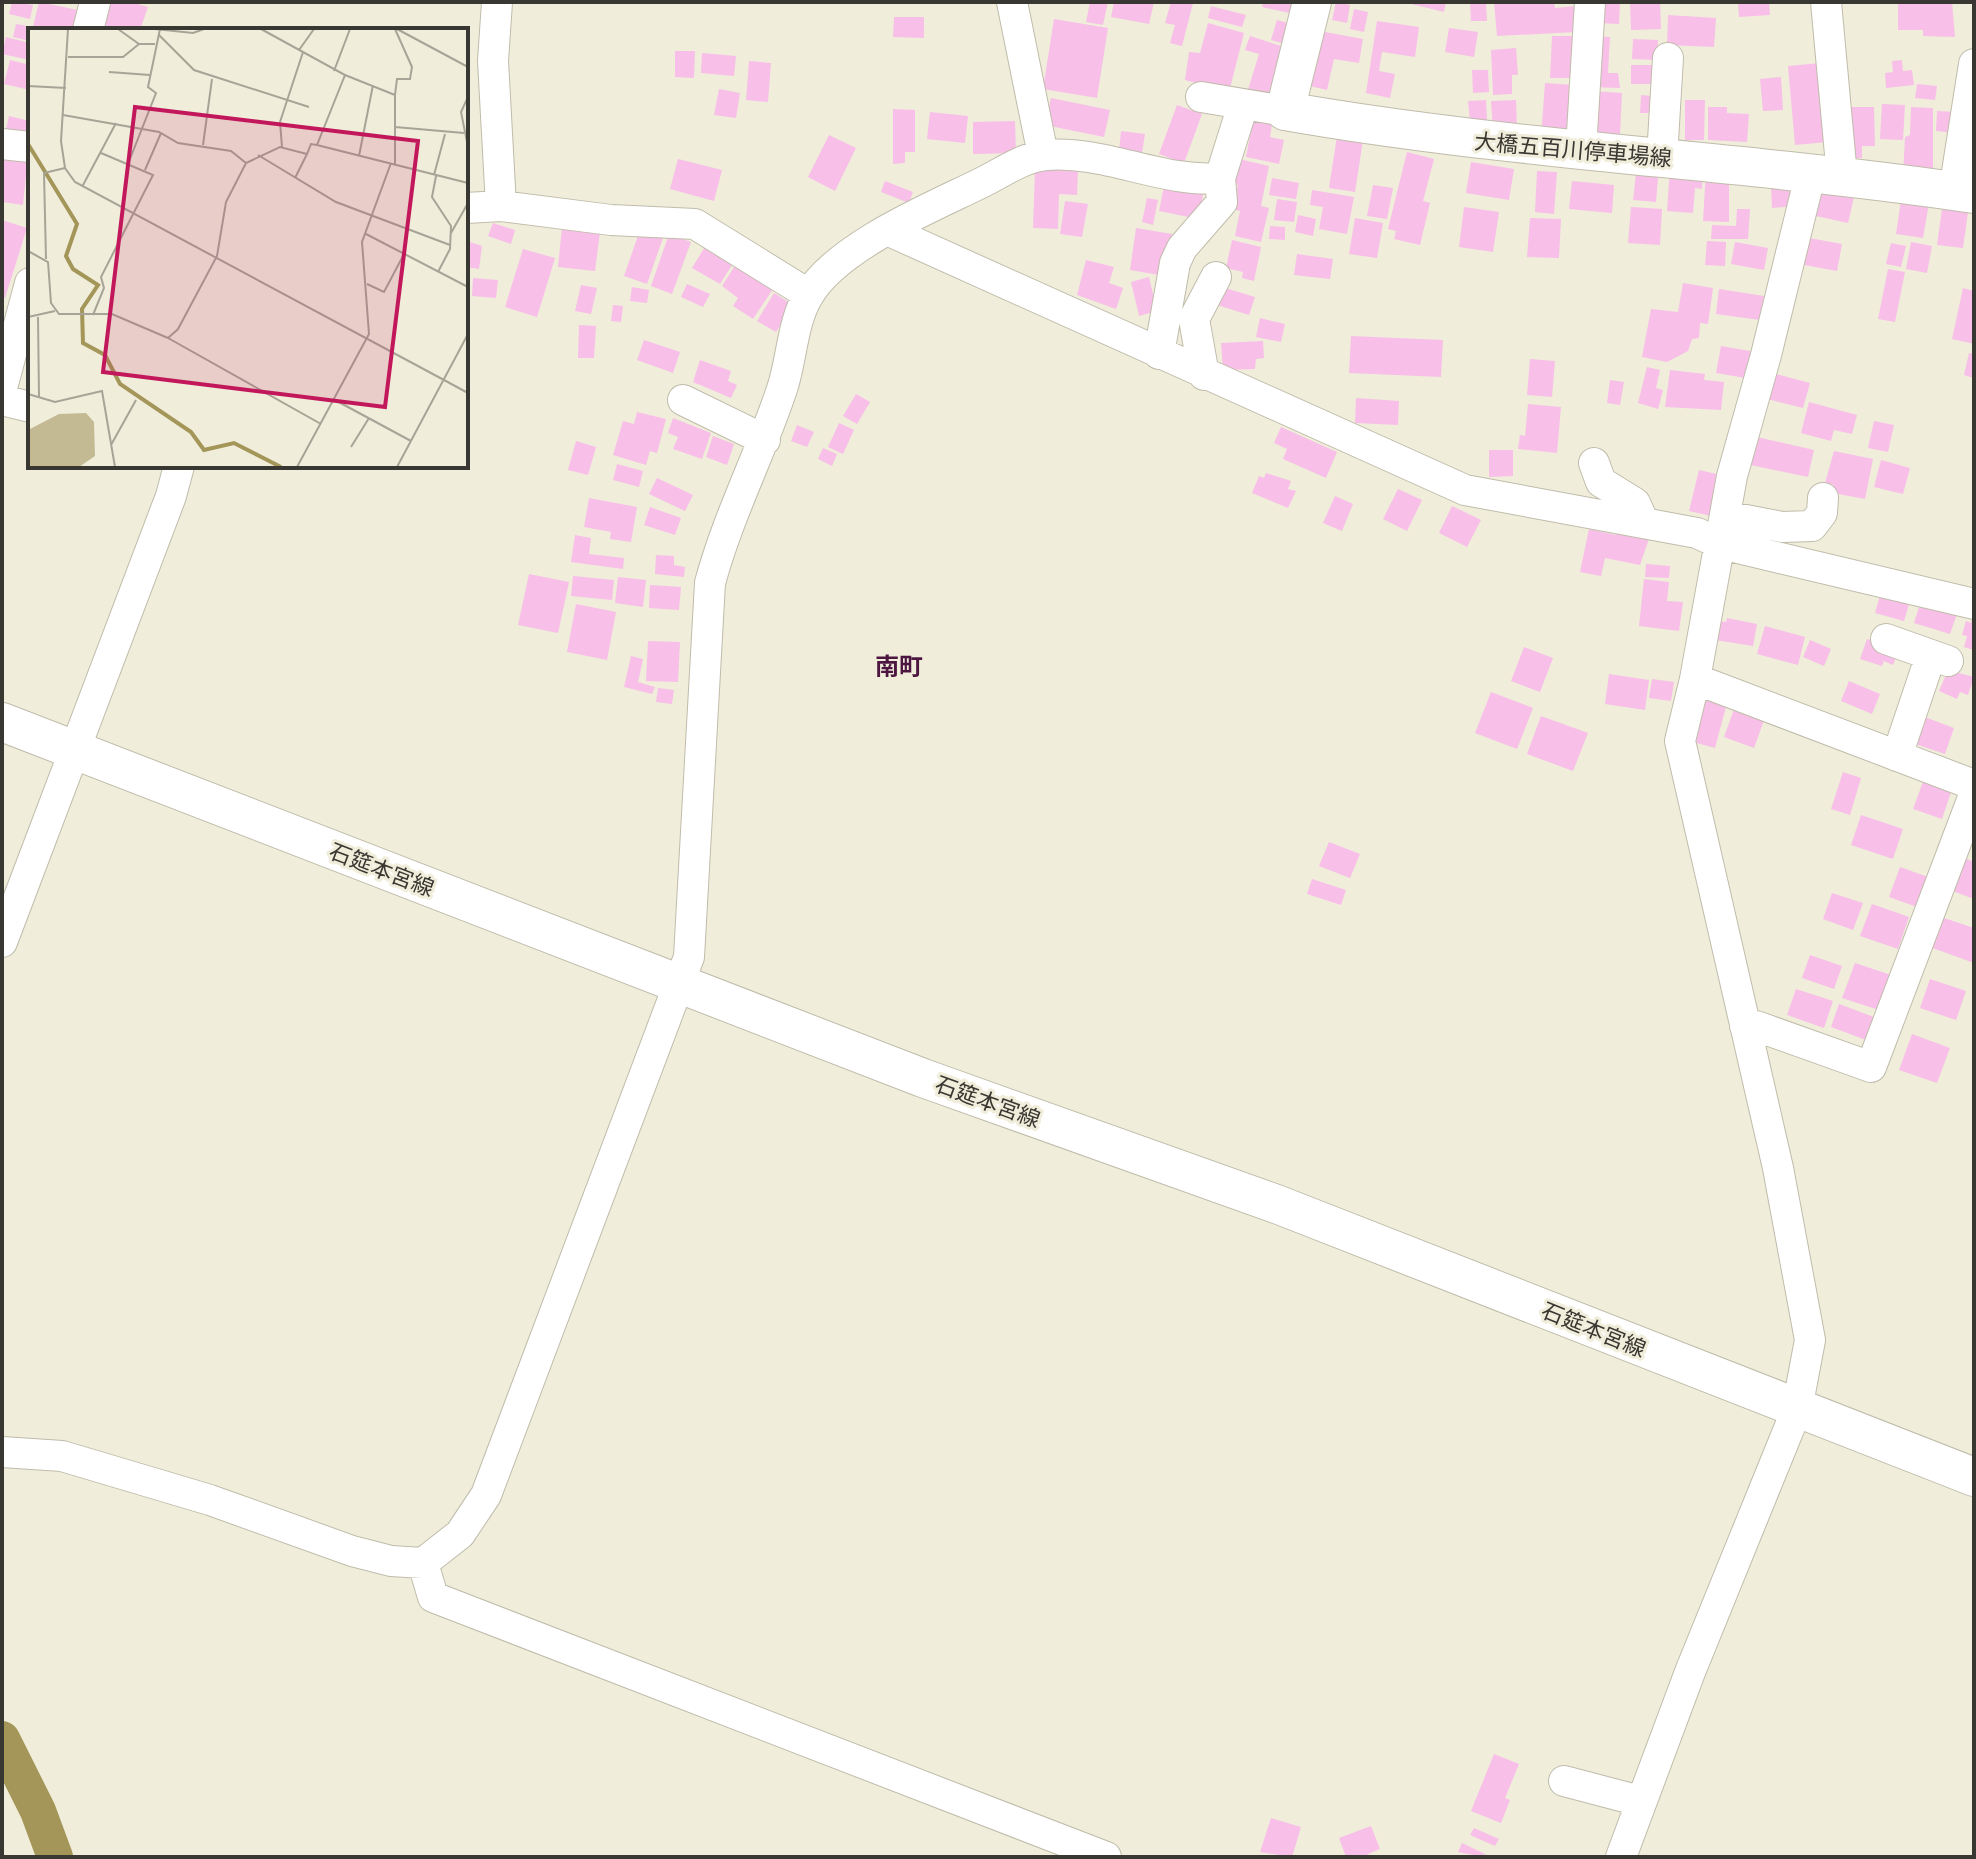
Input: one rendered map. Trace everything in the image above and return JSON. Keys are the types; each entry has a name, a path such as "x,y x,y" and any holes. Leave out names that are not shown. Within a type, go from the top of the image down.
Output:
{"main road":[{"path":"1285,111 1312,2"},
{"name":"大橋五百川停車場線","path":"1285,111 1478,141 1826,174 1964,193"},
{"name":"石筵本宮線","path":"2,722 680,981 923,1078 1279,1205 1974,1477"}],"street":[{"path":"88,28 95,2"},
{"path":"497,2 493,61 501,206"},
{"path":"1012,2 1043,155"},
{"path":"1581,149 1590,2"},
{"path":"1627,1855 1640,1801 1797,1409 1810,1340 1778,1168 1680,741 1695,679 1732,476 1766,355 1826,174 1826,2"},
{"path":"1662,157 1668,58"},
{"path":"1964,193 1974,64"},
{"path":"1201,97 1285,111"},
{"path":"1159,354 1175,263 1182,248 1222,202 1220,178 1243,105"},
{"path":"2,144 28,147"},
{"path":"2,1452 62,1456 210,1500 352,1551 391,1561 423,1563 460,1534 486,1495 689,957 710,583 723,536 765,440 808,294 860,247 887,230 1043,155 1116,160 1202,180 1220,178"},
{"path":"468,208 501,206 611,220 695,224 808,294"},
{"path":"887,230 1465,490 1697,533 1812,526 1822,513 1823,498"},
{"path":"1204,375 1194,319 1216,277"},
{"path":"2,388 28,290"},
{"path":"2,400 28,406"},
{"path":"683,400 765,440"},
{"path":"1594,463 1601,482 1635,503 1644,523"},
{"path":"2,942 171,496 178,468"},
{"path":"1723,530 1974,604"},
{"path":"1886,639 1940,658 1897,756"},
{"path":"1695,679 1974,785"},
{"path":"1745,1026 1756,1026 1871,1067 1974,795"},
{"path":"423,1563 433,1597 1106,1857"},
{"path":"1564,1781 1640,1801"}],"building":[{"path":"12,2 33,5 30,19 9,14"},
{"path":"39,2 78,10 74,28 28,28 28,41 13,37 16,24 33,27"},
{"path":"103,2 131,2 148,7 141,28 95,28"},
{"path":"1090,2 1108,2 1103,25 1086,22"},
{"path":"1114,2 1154,2 1149,24 1111,17"},
{"path":"1171,2 1193,3 1182,46 1170,43 1175,25 1165,23"},
{"path":"1263,2 1297,2 1294,14 1262,7"},
{"path":"1336,2 1350,5 1347,23 1332,20"},
{"path":"1403,2 1446,2 1444,12"},
{"path":"1470,2 1486,2 1487,21 1471,21"},
{"path":"1494,2 1554,2 1555,8 1575,6 1577,32 1497,36"},
{"path":"1598,2 1620,2 1619,24 1597,23"},
{"path":"1630,2 1660,2 1661,29 1631,30"},
{"path":"1738,2 1769,2 1770,15 1739,17"},
{"path":"1898,2 1952,2 1955,37 1923,36 1923,30 1898,30"},
{"path":"1211,6 1246,15 1242,27 1208,18"},
{"path":"1354,9 1368,12 1364,32 1350,29"},
{"path":"1668,15 1716,18 1714,47 1667,45"},
{"path":"894,17 924,17 924,38 893,37"},
{"path":"1054,19 1108,28 1097,98 1043,89"},
{"path":"1277,20 1294,25 1288,45 1271,40"},
{"path":"1377,21 1419,27 1415,57 1382,52 1379,71 1395,74 1390,98 1366,93"},
{"path":"1208,23 1244,33 1229,92 1185,80 1189,52 1200,53"},
{"path":"1449,28 1478,32 1474,57 1445,52"},
{"path":"1314,30 1363,39 1359,63 1334,59 1327,90 1301,84"},
{"path":"1250,36 1284,47 1268,100 1247,93 1259,54 1245,50"},
{"path":"1552,36 1580,36 1580,56 1571,56 1571,78 1550,78"},
{"path":"1594,36 1610,37 1608,73 1618,73 1620,88 1591,87"},
{"path":"6,37 28,42 28,60 2,54"},
{"path":"1633,39 1658,40 1657,60 1632,59"},
{"path":"1516,48 1518,75 1512,75 1512,94 1493,95 1491,50"},
{"path":"675,51 695,51 694,78 675,77"},
{"path":"702,53 736,56 734,76 701,73"},
{"path":"10,60 28,64 28,90 4,84"},
{"path":"1902,60 1903,71 1912,70 1914,85 1886,88 1885,73 1893,72 1892,61"},
{"path":"749,61 771,63 768,102 746,100"},
{"path":"1821,63 1828,142 1795,145 1788,66"},
{"path":"1631,65 1654,65 1653,84 1631,84"},
{"path":"1472,70 1488,70 1489,92 1473,93"},
{"path":"1781,77 1783,110 1763,111 1760,79"},
{"path":"1545,83 1574,85 1570,139 1541,137"},
{"path":"1917,84 1937,86 1935,100 1915,98"},
{"path":"719,89 740,93 736,118 714,115"},
{"path":"1592,91 1622,93 1620,135 1590,133"},
{"path":"1641,95 1652,96 1651,113 1640,113"},
{"path":"1051,98 1110,110 1104,137 1045,125"},
{"path":"1486,100 1487,120 1470,121 1468,101"},
{"path":"1516,100 1517,129 1493,131 1491,101"},
{"path":"1685,100 1705,100 1704,140 1685,140"},
{"path":"1882,104 1905,105 1903,140 1880,139"},
{"path":"1177,105 1202,114 1184,163 1159,154"},
{"path":"1708,107 1727,107 1727,113 1749,114 1747,142 1708,140"},
{"path":"1848,107 1874,107 1875,146 1862,146 1862,158 1847,158"},
{"path":"1911,107 1933,108 1933,178 1903,176 1905,137 1910,135"},
{"path":"893,109 915,110 915,152 905,152 905,163 893,164"},
{"path":"1937,111 1957,112 1955,133 1936,131"},
{"path":"930,112 968,116 965,143 927,139"},
{"path":"9,116 28,121 28,140 5,134"},
{"path":"1253,120 1272,124 1270,137 1284,140 1279,164 1246,157"},
{"path":"1015,121 1016,153 973,154 973,122"},
{"path":"1121,131 1145,134 1142,153 1119,151"},
{"path":"829,135 856,148 835,191 808,177"},
{"path":"1337,136 1363,140 1355,192 1329,188"},
{"path":"1407,152 1434,159 1423,201 1430,203 1420,245 1394,239 1396,231 1388,229"},
{"path":"2,153 28,156 23,205 2,202"},
{"path":"678,159 722,170 714,201 670,189"},
{"path":"1239,159 1269,166 1261,206 1269,208 1261,242 1235,236 1240,211 1233,209 1238,185 1232,183"},
{"path":"1471,162 1514,169 1509,200 1466,193"},
{"path":"1637,164 1659,166 1656,202 1633,200"},
{"path":"1670,168 1703,169 1702,189 1695,188 1693,213 1667,211"},
{"path":"1035,169 1078,171 1077,195 1059,194 1058,229 1033,228"},
{"path":"1706,170 1729,171 1729,222 1703,221"},
{"path":"1537,171 1557,172 1554,214 1535,212"},
{"path":"1272,178 1299,183 1296,199 1269,195"},
{"path":"885,181 913,192 909,203 881,192"},
{"path":"1165,181 1204,190 1198,219 1159,211"},
{"path":"1572,181 1614,185 1612,213 1569,209"},
{"path":"1794,184 1796,206 1772,208 1771,185"},
{"path":"1373,185 1393,188 1387,219 1367,216"},
{"path":"1823,186 1855,193 1848,223 1816,216"},
{"path":"1312,190 1354,197 1347,234 1319,229 1323,207 1310,205"},
{"path":"1902,193 1930,197 1923,238 1896,234"},
{"path":"1147,198 1158,200 1153,225 1142,222"},
{"path":"1277,199 1297,202 1294,222 1274,220"},
{"path":"1065,201 1088,204 1082,237 1060,234"},
{"path":"1464,207 1499,212 1493,252 1459,247"},
{"path":"1631,207 1662,209 1660,245 1628,243"},
{"path":"1737,209 1750,209 1748,239 1711,239 1712,225 1736,226"},
{"path":"1942,209 1968,212 1963,248 1937,245"},
{"path":"1298,215 1316,219 1313,236 1295,232"},
{"path":"1355,218 1383,223 1377,258 1349,254"},
{"path":"1530,218 1561,219 1559,258 1527,257"},
{"path":"2,220 27,228 5,298 2,297"},
{"path":"493,223 515,230 511,244 488,236"},
{"path":"1270,226 1285,227 1285,240 1269,239"},
{"path":"562,227 600,232 595,271 558,267"},
{"path":"1136,228 1172,234 1165,276 1130,270"},
{"path":"640,230 663,238 647,284 624,276"},
{"path":"669,234 691,242 672,294 651,286"},
{"path":"1804,237 1842,244 1837,271 1799,264"},
{"path":"1232,240 1261,247 1254,281 1242,278 1243,272 1226,268"},
{"path":"468,241 482,246 479,269 468,267"},
{"path":"1707,241 1726,242 1725,266 1705,265"},
{"path":"1735,242 1768,248 1764,270 1731,264"},
{"path":"1911,242 1932,246 1927,273 1906,269"},
{"path":"1891,243 1906,246 1901,267 1886,264"},
{"path":"706,245 734,262 720,284 692,268"},
{"path":"523,249 555,258 537,317 505,307"},
{"path":"1297,254 1333,259 1330,279 1294,275"},
{"path":"1086,260 1114,267 1109,283 1123,288 1116,309 1077,295"},
{"path":"736,264 773,289 753,319 733,306 738,298 722,286"},
{"path":"1888,269 1905,272 1895,322 1878,319"},
{"path":"1149,277 1157,311 1139,316 1131,282"},
{"path":"473,278 498,280 496,298 472,296"},
{"path":"1683,283 1713,288 1708,324 1700,323 1699,338 1692,339 1688,351 1667,362 1642,357 1651,309 1678,312"},
{"path":"687,284 710,294 703,307 681,297"},
{"path":"581,285 597,288 591,314 575,311"},
{"path":"632,287 649,290 647,303 630,301"},
{"path":"1222,287 1255,297 1249,315 1217,305"},
{"path":"1963,288 1974,291 1974,344 1952,339"},
{"path":"1719,289 1764,296 1760,320 1716,314"},
{"path":"774,293 793,305 776,332 757,321"},
{"path":"613,305 623,306 621,322 611,321"},
{"path":"1260,318 1285,324 1281,342 1256,337"},
{"path":"579,325 596,326 594,358 578,358"},
{"path":"1351,336 1443,340 1441,377 1349,373"},
{"path":"644,340 680,352 673,373 637,360"},
{"path":"1263,341 1264,358 1256,359 1255,369 1223,370 1221,343"},
{"path":"1721,346 1756,352 1751,379 1716,373"},
{"path":"1969,353 1974,354 1974,378 1964,375"},
{"path":"1530,359 1555,361 1552,397 1527,395"},
{"path":"700,360 731,371 728,381 737,385 731,398 693,382"},
{"path":"1647,367 1660,370 1656,388 1663,390 1658,409 1638,403"},
{"path":"1670,370 1705,374 1704,380 1724,382 1721,410 1665,407"},
{"path":"1769,372 1810,383 1803,408 1763,398"},
{"path":"1610,380 1624,382 1620,405 1607,403"},
{"path":"856,394 870,402 857,424 843,416"},
{"path":"1356,398 1399,401 1398,425 1355,423"},
{"path":"1809,402 1857,415 1852,434 1834,430 1831,441 1801,433"},
{"path":"1528,404 1561,407 1557,453 1518,449 1520,435 1525,436"},
{"path":"637,412 666,419 657,453 650,451 646,465 613,455 623,421 634,424"},
{"path":"673,418 711,433 702,459 673,449 678,437 668,433"},
{"path":"1874,421 1894,425 1888,452 1868,448"},
{"path":"839,423 854,430 843,454 828,447"},
{"path":"797,425 814,432 807,447 791,441"},
{"path":"1281,427 1337,452 1326,478 1283,459 1287,449 1274,443"},
{"path":"713,436 734,444 727,465 706,457"},
{"path":"1752,436 1814,450 1808,477 1746,464"},
{"path":"576,441 596,447 588,475 568,470"},
{"path":"823,448 837,454 832,466 818,459"},
{"path":"1489,450 1513,450 1513,476 1489,477"},
{"path":"1834,451 1873,459 1865,499 1833,493 1834,485 1825,483"},
{"path":"1881,460 1910,468 1903,494 1874,487"},
{"path":"617,464 643,471 639,487 613,480"},
{"path":"1699,470 1721,475 1711,516 1689,511"},
{"path":"1266,473 1291,481 1288,489 1296,491 1288,508 1252,493 1259,476 1264,478"},
{"path":"657,478 693,495 685,511 649,494"},
{"path":"1398,489 1422,500 1407,531 1383,519"},
{"path":"1335,496 1353,504 1342,531 1323,523"},
{"path":"589,498 637,507 631,542 610,539 611,532 584,527"},
{"path":"1452,506 1481,520 1467,547 1439,533"},
{"path":"650,507 681,518 675,535 644,525"},
{"path":"1618,527 1651,533 1640,565 1605,558 1601,576 1580,572 1589,529 1616,535"},
{"path":"575,535 591,538 589,554 624,558 623,569 571,562"},
{"path":"656,555 674,556 674,565 685,567 684,577 655,574"},
{"path":"1646,564 1670,566 1669,578 1645,577"},
{"path":"529,574 569,582 558,633 518,625"},
{"path":"573,576 614,580 612,600 571,596"},
{"path":"618,577 646,580 643,607 615,603"},
{"path":"1644,579 1669,582 1667,601 1683,602 1679,631 1639,626"},
{"path":"650,585 681,587 679,610 649,608"},
{"path":"1881,592 1910,601 1904,621 1875,613"},
{"path":"576,604 616,612 607,660 567,652"},
{"path":"1920,604 1958,611 1950,634 1914,623"},
{"path":"1973,614 1974,650 1964,647 1967,636 1962,635 1966,621 1971,623"},
{"path":"1727,618 1757,624 1753,646 1715,640 1718,621 1726,622"},
{"path":"1765,626 1805,637 1798,665 1757,654"},
{"path":"1867,639 1899,650 1893,665 1884,661 1882,666 1860,659"},
{"path":"1810,640 1831,649 1824,666 1803,657"},
{"path":"648,641 680,642 678,682 646,681"},
{"path":"1524,647 1553,658 1540,692 1511,681"},
{"path":"631,656 643,659 638,682 655,687 652,694 624,687"},
{"path":"1948,670 1974,677 1968,695 1960,692 1957,699 1939,691"},
{"path":"1609,674 1649,680 1645,710 1605,704"},
{"path":"1652,679 1674,682 1671,701 1649,698"},
{"path":"1849,681 1880,694 1872,714 1841,701"},
{"path":"658,688 674,690 672,704 656,702"},
{"path":"1491,692 1533,708 1517,749 1475,733"},
{"path":"1705,697 1727,703 1715,748 1693,742"},
{"path":"1734,709 1764,720 1754,748 1724,737"},
{"path":"1541,716 1588,733 1573,771 1527,754"},
{"path":"1922,716 1954,728 1945,754 1912,743"},
{"path":"1843,772 1861,778 1850,815 1831,809"},
{"path":"1924,779 1952,789 1942,819 1913,809"},
{"path":"1861,815 1903,829 1893,859 1851,845"},
{"path":"1329,842 1360,854 1350,878 1319,866"},
{"path":"1962,857 1974,862 1974,899 1950,890"},
{"path":"1900,867 1928,877 1917,907 1889,897"},
{"path":"1312,879 1346,890 1341,905 1307,894"},
{"path":"1832,893 1863,903 1853,930 1823,919"},
{"path":"1872,904 1909,917 1898,949 1860,936"},
{"path":"1938,916 1974,928 1974,963 1927,946"},
{"path":"1810,955 1842,966 1834,989 1802,978"},
{"path":"1855,963 1894,976 1882,1011 1842,998"},
{"path":"1930,979 1966,991 1956,1020 1920,1008"},
{"path":"1796,989 1833,1001 1824,1028 1787,1015"},
{"path":"1839,1004 1874,1017 1866,1040 1831,1027"},
{"path":"1912,1034 1950,1048 1937,1083 1899,1070"},
{"path":"1494,1754 1519,1764 1505,1798 1510,1800 1501,1823 1471,1811"},
{"path":"1271,1818 1301,1827 1292,1857 1260,1852"},
{"path":"1371,1826 1380,1849 1368,1854 1369,1857 1346,1857 1339,1838"},
{"path":"1474,1828 1499,1839 1495,1846 1470,1835"},
{"path":"1462,1843 1485,1854 1484,1857 1458,1852"}],"waterway":[{"path":"2,1739 38,1811 55,1857"}],"district":[{"name":"南町","path":"899,666"}]}
